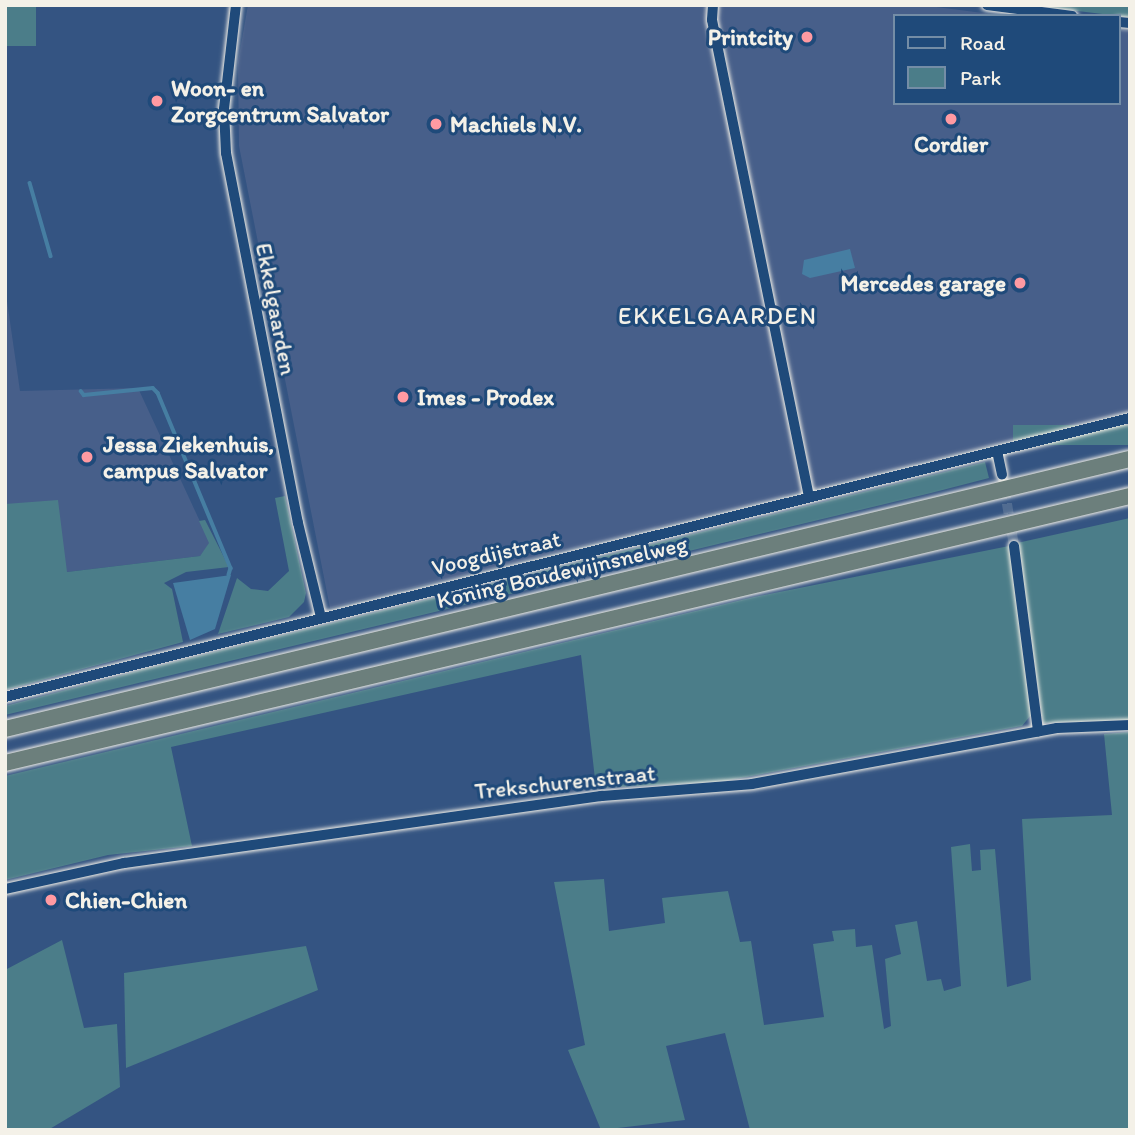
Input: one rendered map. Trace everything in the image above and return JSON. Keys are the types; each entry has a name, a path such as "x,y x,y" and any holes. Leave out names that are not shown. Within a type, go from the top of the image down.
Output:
{"highway":[{"name":"Koning Boudewijnsnelweg","path":"5,729 1130,459"},
{"path":"5,763 1130,496"},
{"path":"1098,504 1130,502"}],"street":[{"name":"Ekkelgaarden","path":"236,5 224,109 226,153 298,523 321,617"},
{"path":"713,5 717,46 809,497"},
{"path":"987,5 1057,14"},
{"name":"Voogdijstraat","path":"5,697 1130,418"},
{"path":"997,452 1002,474"},
{"path":"1014,546 1038,731"},
{"name":"Trekschurenstraat","path":"5,889 60,874 315,836 601,796 752,784 1038,731 1130,725"}],"shaded area":[{"path":"248,5 921,5 991,14 894,14 894,105 1121,105 1121,30 1130,31 1130,411 330,608 239,146 238,62"},
{"path":"850,249 855,268 810,278 802,274 804,260"},
{"name":"Jessa Ziekenhuis, campus Salvator","path":"5,287 20,391 138,388 210,543 200,556 67,572 5,520"},
{"path":"231,575 215,629 190,640 173,583"}],"green space":[{"path":"5,5 36,5 36,46 5,46"},
{"path":"1028,5 1130,5 1130,18 1121,16 1121,14"},
{"path":"1013,425 1130,425 1130,445 1013,445"},
{"path":"985,462 989,478 931,493 5,715 5,706 145,669"},
{"path":"285,496 306,593 304,602 289,617 218,634 237,578 251,589 268,591 289,571 275,498"},
{"path":"58,500 67,572 200,556 209,543 199,521 205,520 229,567 186,572 164,583 172,589 183,642 5,690 5,504"},
{"path":"1130,518 1130,720 1043,723 1017,543"},
{"path":"1009,546 1031,715 1022,726 719,782 596,788 581,655 171,747 192,846 108,855 5,880 5,776 754,597"},
{"path":"1130,732 1130,1130 750,1130 725,1033 666,1046 685,1120 601,1130 568,1050 585,1045 554,882 604,879 609,931 665,923 662,898 728,891 740,942 751,941 764,1025 824,1017 813,944 834,941 832,931 855,929 856,947 872,945 884,1029 891,1026 885,959 901,954 895,925 917,921 927,981 941,979 944,991 961,986 951,847 970,844 972,871 981,870 980,850 995,849 1007,987 1031,980 1022,819 1112,815 1104,734"},
{"path":"62,940 84,1028 117,1024 120,1087 48,1130 5,1130 5,970"},
{"path":"306,946 318,990 126,1068 124,973"}],"waterway":[{"path":"30,183 51,256"},
{"path":"81,391 84,395 153,388 158,393 231,568 229,575"}],"tunnel":[{"path":"1002,474 1014,546"}],"place":[{"name":"Printcity","path":"807,37"},
{"name":"Woon- en Zorgcentrum Salvator","path":"157,101"},
{"name":"Cordier","path":"951,119"},
{"name":"Machiels N.V.","path":"436,124"},
{"name":"Mercedes garage","path":"1020,283"},
{"name":"Imes - Prodex","path":"403,397"},
{"name":"Jessa Ziekenhuis, campus Salvator","path":"87,457"},
{"name":"Chien-Chien","path":"51,900"}],"district":[{"name":"EKKELGAARDEN","path":"718,316"}]}
